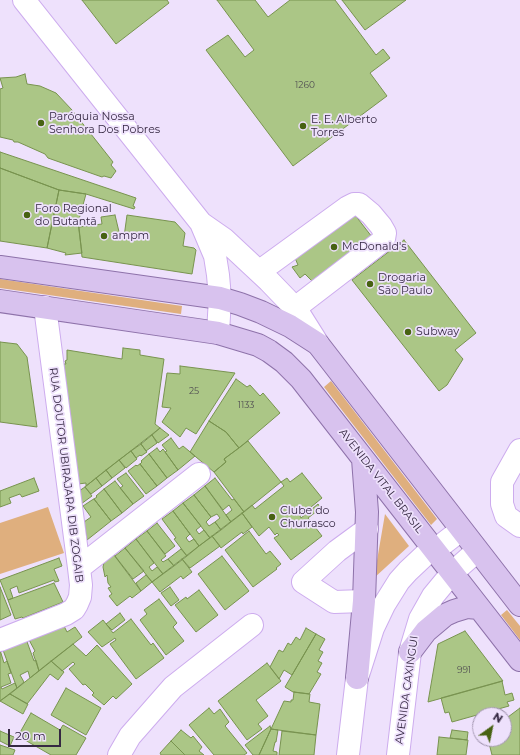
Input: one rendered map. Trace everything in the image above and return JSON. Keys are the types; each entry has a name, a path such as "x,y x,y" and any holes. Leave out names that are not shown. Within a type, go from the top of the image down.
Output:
{"main road":[{"path":"0,267 220,298 261,312 290,326 318,344 520,605"},
{"name":"AVENIDA VITAL BRASIL","path":"0,301 218,333 258,345 269,351 284,362 301,379 520,660"},
{"path":"357,678 364,601 367,528 363,459"},
{"path":"410,652 426,631 445,615 467,607 479,608"}],"street":[{"path":"24,0 201,223 215,256 220,298 218,333"},
{"path":"260,271 354,204 359,204 371,214 385,233 384,239 295,308"},
{"path":"201,223 224,239 260,271 295,308 318,344"},
{"name":"RUA DOUTOR UBIRAJARA DIB ZOGAIB","path":"0,640 66,614 74,609 78,604 80,597 81,585 79,568 45,307"},
{"path":"520,450 502,482 502,504 506,516 520,526"},
{"path":"79,568 199,474"},
{"path":"364,601 334,602 303,582 337,551 367,528"},
{"path":"348,755 357,678 373,628 384,605 399,581 408,571 425,555 435,550 461,530"},
{"name":"AVENIDA CAXINGUI","path":"398,755 410,652 416,629 424,610 433,596 452,572 477,551"},
{"path":"119,755 130,736 173,687 252,626"}],"shaded area":[{"path":"0,279 182,306 181,314 0,288"},
{"path":"331,381 437,519 431,525 324,387"},
{"path":"48,507 64,553 0,574 0,523"},
{"path":"385,514 409,546 374,578"},
{"path":"507,610 520,626 520,640 501,615"}],"building":[{"path":"82,0 167,0 169,3 116,44"},
{"path":"217,0 255,0 268,17 290,0 335,0 376,55 383,49 390,58 370,73 387,96 293,166 206,50 228,35 245,57 254,50"},
{"path":"342,0 406,0 365,30"},
{"name":"Paróquia Nossa Senhora Dos Pobres","path":"25,74 27,84 40,86 56,93 72,110 113,162 111,165 116,171 111,178 104,176 102,177 48,158 45,154 18,142 0,137 0,89 3,88 0,78 16,77"},
{"path":"0,152 136,198 133,206 135,207 134,209 86,194 59,190 0,168"},
{"name":"Foro Regional do Butantã","path":"0,168 59,190 47,248 0,241"},
{"path":"59,190 86,194 78,223 82,253 65,255 66,253 47,248"},
{"path":"115,215 120,236 124,237 127,215 175,222 185,233 183,246 194,248 196,250 192,274 82,257 79,227 102,224 101,217"},
{"name":"McDonald's","path":"355,215 372,237 313,282 305,274 300,278 292,267 298,265 295,258"},
{"path":"404,240 476,333 455,350 463,359 447,385 439,391 352,280"},
{"path":"0,342 17,344 27,357 37,427 0,422"},
{"path":"123,348 140,350 140,355 164,359 155,424 160,428 86,486 86,483 78,484 61,364 66,364 65,361 67,360 67,350 122,359"},
{"path":"180,366 235,373 196,434 186,428 180,437 162,422 171,408 162,407 167,373 180,374"},
{"path":"236,379 247,387 250,385 260,396 263,393 280,413 239,448 226,432 209,421"},
{"path":"209,421 226,432 239,448 224,459 226,462 214,472 190,452"},
{"path":"160,428 169,435 158,443 152,435"},
{"path":"152,435 157,443 146,451 141,444"},
{"path":"171,438 179,449 183,446 195,456 178,470 165,452 167,451 162,445"},
{"path":"248,441 281,482 244,512 214,472 226,462 224,459"},
{"path":"141,444 147,452 136,458 131,451"},
{"path":"157,448 160,452 163,449 178,470 167,478 149,454"},
{"path":"131,451 137,459 126,468 119,460"},
{"path":"149,454 167,478 157,486 140,464 142,462 141,461"},
{"path":"119,460 125,468 112,478 106,470"},
{"path":"140,464 157,486 146,494 128,471"},
{"path":"106,470 112,478 102,486 96,478"},
{"path":"126,473 144,496 133,504 120,488 123,486 117,479"},
{"name":"Clube do Churrasco","path":"302,473 322,498 300,516 301,518 318,504 321,508 308,518 322,536 291,560 274,538 279,535 277,533 275,535 269,527 259,536 242,513 252,505 255,509 284,486 281,482 287,478 290,482"},
{"path":"34,478 39,491 22,497 20,494 9,498 11,503 0,507 0,491"},
{"path":"96,478 102,486 91,494 85,487"},
{"path":"215,478 232,500 234,499 244,512 231,522 226,515 232,510 229,505 223,510 205,486"},
{"path":"115,481 133,504 122,513 104,489"},
{"path":"205,486 231,522 221,530 215,522 220,518 217,514 211,517 194,495"},
{"path":"85,487 92,496 81,504 79,491"},
{"path":"104,489 122,513 111,521 94,499"},
{"path":"194,495 211,517 206,522 209,526 215,522 221,530 210,538 183,503"},
{"path":"94,499 111,521 87,540 84,522 91,517 83,506"},
{"path":"183,503 201,526 196,530 199,534 204,530 210,538 199,546 173,511"},
{"path":"173,511 190,534 186,538 189,542 194,539 199,546 187,556 174,539 176,538 162,519"},
{"path":"242,513 252,527 243,534 242,532 221,548 212,536"},
{"path":"157,523 175,546 165,554 147,531"},
{"path":"147,531 166,556 161,560 163,562 168,559 174,566 163,574 136,539"},
{"path":"249,531 266,554 270,551 281,564 276,568 277,569 253,587 225,550"},
{"path":"212,536 220,546 190,568 182,559"},
{"path":"136,539 154,563 149,567 152,571 157,567 163,574 152,582 125,548"},
{"path":"125,548 144,571 133,579 115,556"},
{"path":"181,549 187,556 174,566 168,559"},
{"path":"111,551 141,591 132,598 130,596 117,606 109,596 112,594 108,588 111,587 108,583 107,575 105,577 103,567 105,558"},
{"path":"222,556 249,591 225,610 198,574"},
{"path":"59,558 62,566 54,569 59,581 55,582 54,580 19,593 17,586 10,589 13,598 8,600 0,580"},
{"path":"182,559 192,572 183,579 181,576 160,592 152,582"},
{"path":"146,575 152,582 141,591 136,583"},
{"path":"54,583 63,602 23,618 15,619 8,600"},
{"path":"0,587 11,615 0,620"},
{"path":"170,587 179,600 171,606 161,593"},
{"path":"199,590 218,615 196,632 175,605 186,597 187,599"},
{"path":"159,599 177,623 173,627 184,641 166,655 140,620 147,614 144,610"},
{"path":"120,613 125,620 112,630 106,624"},
{"path":"131,619 151,645 153,643 164,658 136,679 110,644 116,640 115,638 102,647 88,632 103,620 113,633"},
{"path":"62,622 67,632 75,627 82,637 39,671 33,653 35,651 28,638"},
{"path":"306,628 316,634 292,675 284,670 279,679 270,667 279,650 283,652 288,643 291,645 296,637 300,640"},
{"path":"465,631 503,681 428,702 438,644"},
{"path":"316,634 325,639 319,650 323,652 318,661 322,663 317,672 321,674 309,694 293,692 285,687"},
{"path":"26,639 34,661 36,660 39,671 30,678 28,671 20,675 24,682 17,688 3,650"},
{"path":"73,644 86,656 97,645 132,684 116,699 113,696 104,705 92,695 94,693 85,684 83,685 69,669 75,664 73,662 62,671 51,661"},
{"path":"0,650 4,663 7,661 11,673 8,674 11,683 1,687 2,689 15,683 17,688 0,701"},
{"path":"51,661 64,672 58,680 50,674 27,704 10,694"},
{"path":"267,663 281,681 256,700 268,716 258,724 262,729 247,740 218,701"},
{"path":"502,681 505,695 512,693 514,700 507,702 509,706 505,707 472,707 472,716 452,722 449,712 445,713 441,698"},
{"path":"66,688 101,708 86,735 51,715"},
{"path":"294,692 310,694 309,702 320,704 316,735 271,729 284,701 291,702 291,700 293,700"},
{"path":"10,694 28,704 23,714 0,701"},
{"path":"209,708 214,714 220,709 229,722 225,726 247,753 244,755 214,755 189,725"},
{"path":"520,708 520,755 492,755 490,747 512,747 512,714"},
{"path":"31,713 60,730 63,725 86,738 76,755 51,755 18,736"},
{"path":"270,726 271,729 259,755 253,755 245,745"},
{"path":"271,729 278,730 273,751 277,752 277,755 259,755"},
{"path":"181,730 191,738 193,736 202,747 199,751 204,755 185,755 171,741"},
{"path":"452,730 468,732 467,740 450,738"},
{"path":"0,731 14,737 10,746 0,741"},
{"path":"282,731 316,735 314,755 279,755"},
{"path":"439,737 468,740 466,755 437,755"},
{"path":"171,741 185,755 161,755 160,753"},
{"path":"0,745 15,750 13,755 0,755"}],"place":[{"name":"Paróquia Nossa Senhora Dos Pobres","path":"41,123"},
{"name":"E. E. Alberto Torres","path":"303,126"},
{"name":"Foro Regional do Butantã","path":"27,215"},
{"name":"ampm","path":"104,236"},
{"name":"McDonald's","path":"334,247"},
{"name":"Drogaria São Paulo","path":"370,284"},
{"name":"Subway","path":"408,332"},
{"name":"Clube do Churrasco","path":"272,517"}]}
